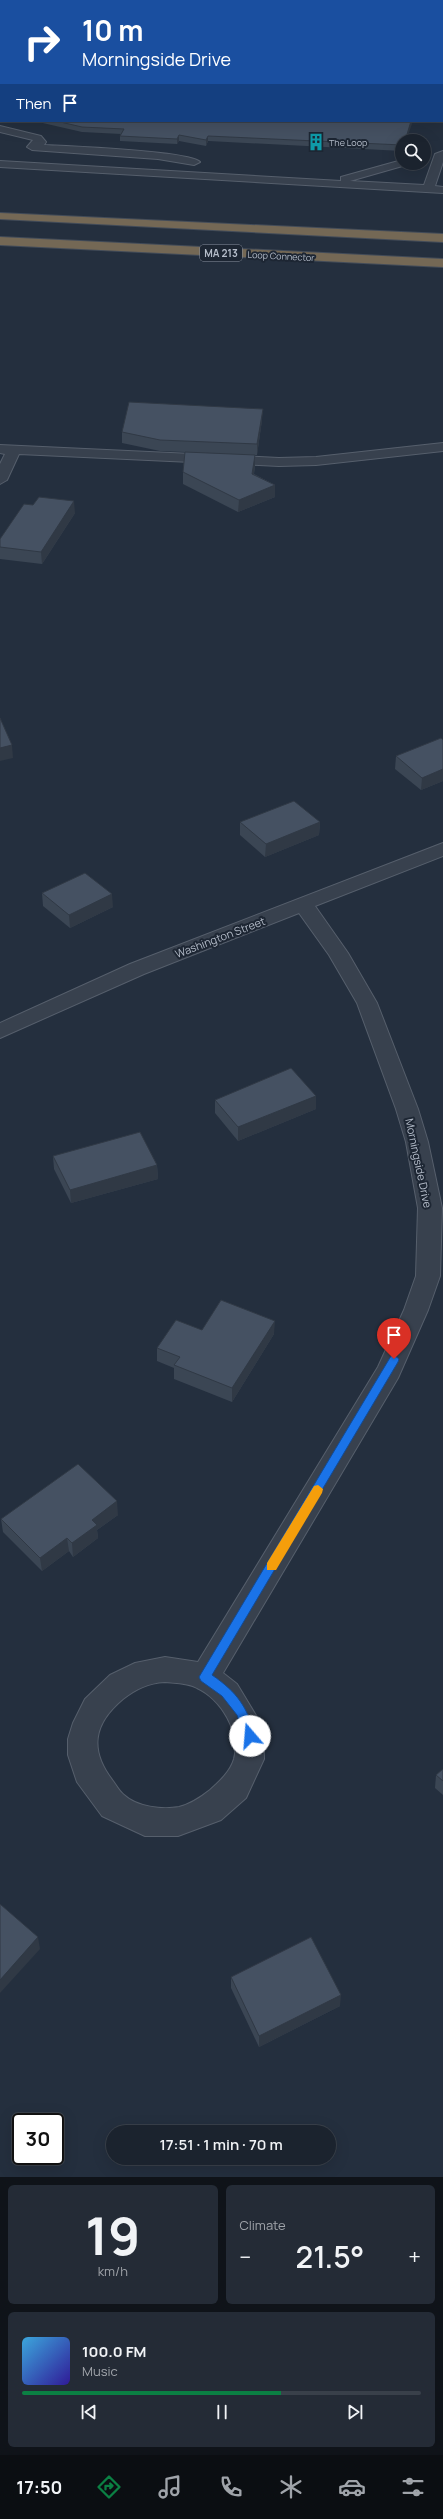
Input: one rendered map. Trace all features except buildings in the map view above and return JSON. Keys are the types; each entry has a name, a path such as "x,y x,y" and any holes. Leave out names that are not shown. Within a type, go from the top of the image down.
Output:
{"highway":[{"path":"0,210 137,223"},
{"path":"0,216 443,238"},
{"name":"Loop Connector","path":"0,241 443,263"}],"street":[{"path":"0,129 37,138 41,142 1,164"},
{"path":"23,151 158,156 212,166 215,175"},
{"path":"428,190 438,155"},
{"path":"1,164 215,175 328,184 443,190"},
{"path":"328,184 395,165"},
{"path":"0,480 7,449 279,462 316,461 443,447"},
{"name":"Washington Street","path":"0,1031 137,969 443,849"},
{"name":"Morningside Drive","path":"205,1677 389,1371 416,1310 428,1276 430,1208 417,1142 407,1109 367,1003 338,953 303,904"},
{"path":"152,1670 179,1670 205,1677 226,1692 242,1712 250,1736 248,1762 238,1786 219,1806 195,1819 160,1822 139,1820 115,1808 96,1790 85,1766 83,1741 90,1716 105,1695 126,1680 152,1670"}],"slow traffic":[{"path":"271,1566 318,1489"}],"place":[{"name":"The Loop","path":"316,142"}],"route":[{"path":"250,1736 242,1712 226,1692 205,1677 389,1371 394,1359"}]}
